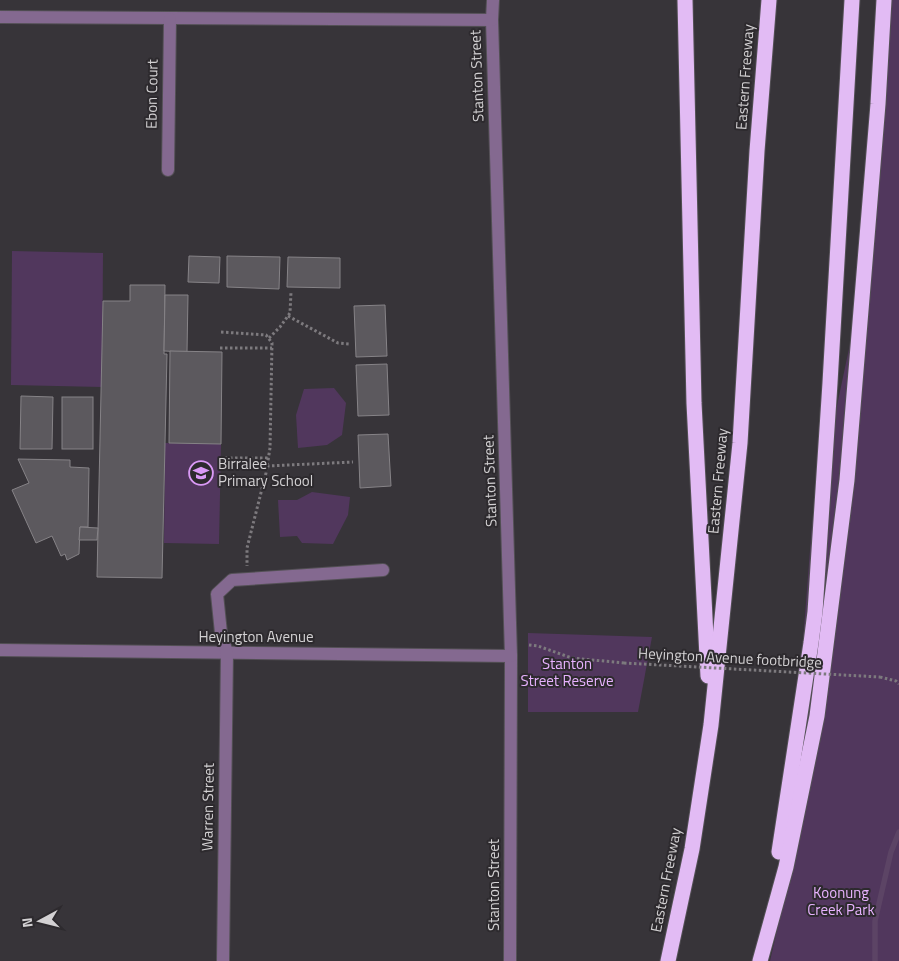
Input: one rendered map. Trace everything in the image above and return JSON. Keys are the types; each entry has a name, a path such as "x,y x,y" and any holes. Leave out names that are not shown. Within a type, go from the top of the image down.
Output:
{"highway":[{"path":"685,0 694,403 711,725"},
{"name":"Eastern Freeway","path":"668,961 692,849 711,725 740,443 757,151 769,0"},
{"path":"755,961 780,849 812,643 830,393 852,0"},
{"path":"760,961 786,867 817,716 847,480 878,114 884,0"}],"street":[{"name":"Stanton Street","path":"493,0 492,20 511,656 510,961"},
{"path":"0,17 492,20"},
{"name":"Ebon Court","path":"168,170 170,19"},
{"path":"247,579 383,570"},
{"name":"Warren Street","path":"223,961 227,654 221,633 217,594 232,580 247,579"},
{"name":"Heyington Avenue","path":"0,650 511,656"}],"path":[{"path":"269,338 290,313 291,292"},
{"path":"288,316 338,343 350,344"},
{"path":"221,332 266,334 272,343 269,458 247,548 247,579"},
{"path":"220,348 272,348"},
{"path":"225,458 269,458"},
{"path":"267,466 353,462"},
{"name":"Heyington Avenue footbridge","path":"530,645 572,658 624,663 880,677 896,681 899,684"}],"green space":[{"name":"Koonung Creek Park","path":"880,0 899,0 899,961 770,961 783,904 812,524 850,344 878,104"},
{"path":"12,251 103,253 102,387 11,385"},
{"path":"334,388 346,403 342,435 327,445 298,448 296,415 304,389"},
{"path":"165,443 221,444 219,544 164,543"},
{"path":"312,492 350,497 348,515 333,544 302,543 297,536 280,537 278,500 297,500"},
{"name":"Stanton Street Reserve","path":"528,633 652,637 638,712 528,712"}],"building":[{"path":"189,256 220,257 219,283 188,282"},
{"path":"227,256 280,257 279,289 227,287"},
{"path":"288,257 340,258 340,288 287,287"},
{"path":"130,285 165,285 164,354 167,354 162,578 97,577 103,301 130,301"},
{"path":"165,295 188,295 187,352 164,351"},
{"path":"385,305 387,356 356,357 354,306"},
{"path":"170,351 222,352 221,444 169,443"},
{"path":"387,364 389,415 358,416 356,365"},
{"path":"21,396 53,397 52,449 20,449"},
{"path":"62,397 93,397 93,449 62,449"},
{"path":"388,434 391,486 360,488 358,435"},
{"path":"18,459 70,460 70,467 89,468 88,527 80,527 79,554 67,560 65,554 61,556 52,536 36,543 12,490 29,483"},
{"path":"80,527 98,528 97,540 79,540"}],"waterway":[{"path":"875,961 875,921 891,852 899,832"}],"place":[{"name":"Birralee Primary School","path":"201,473"}]}
